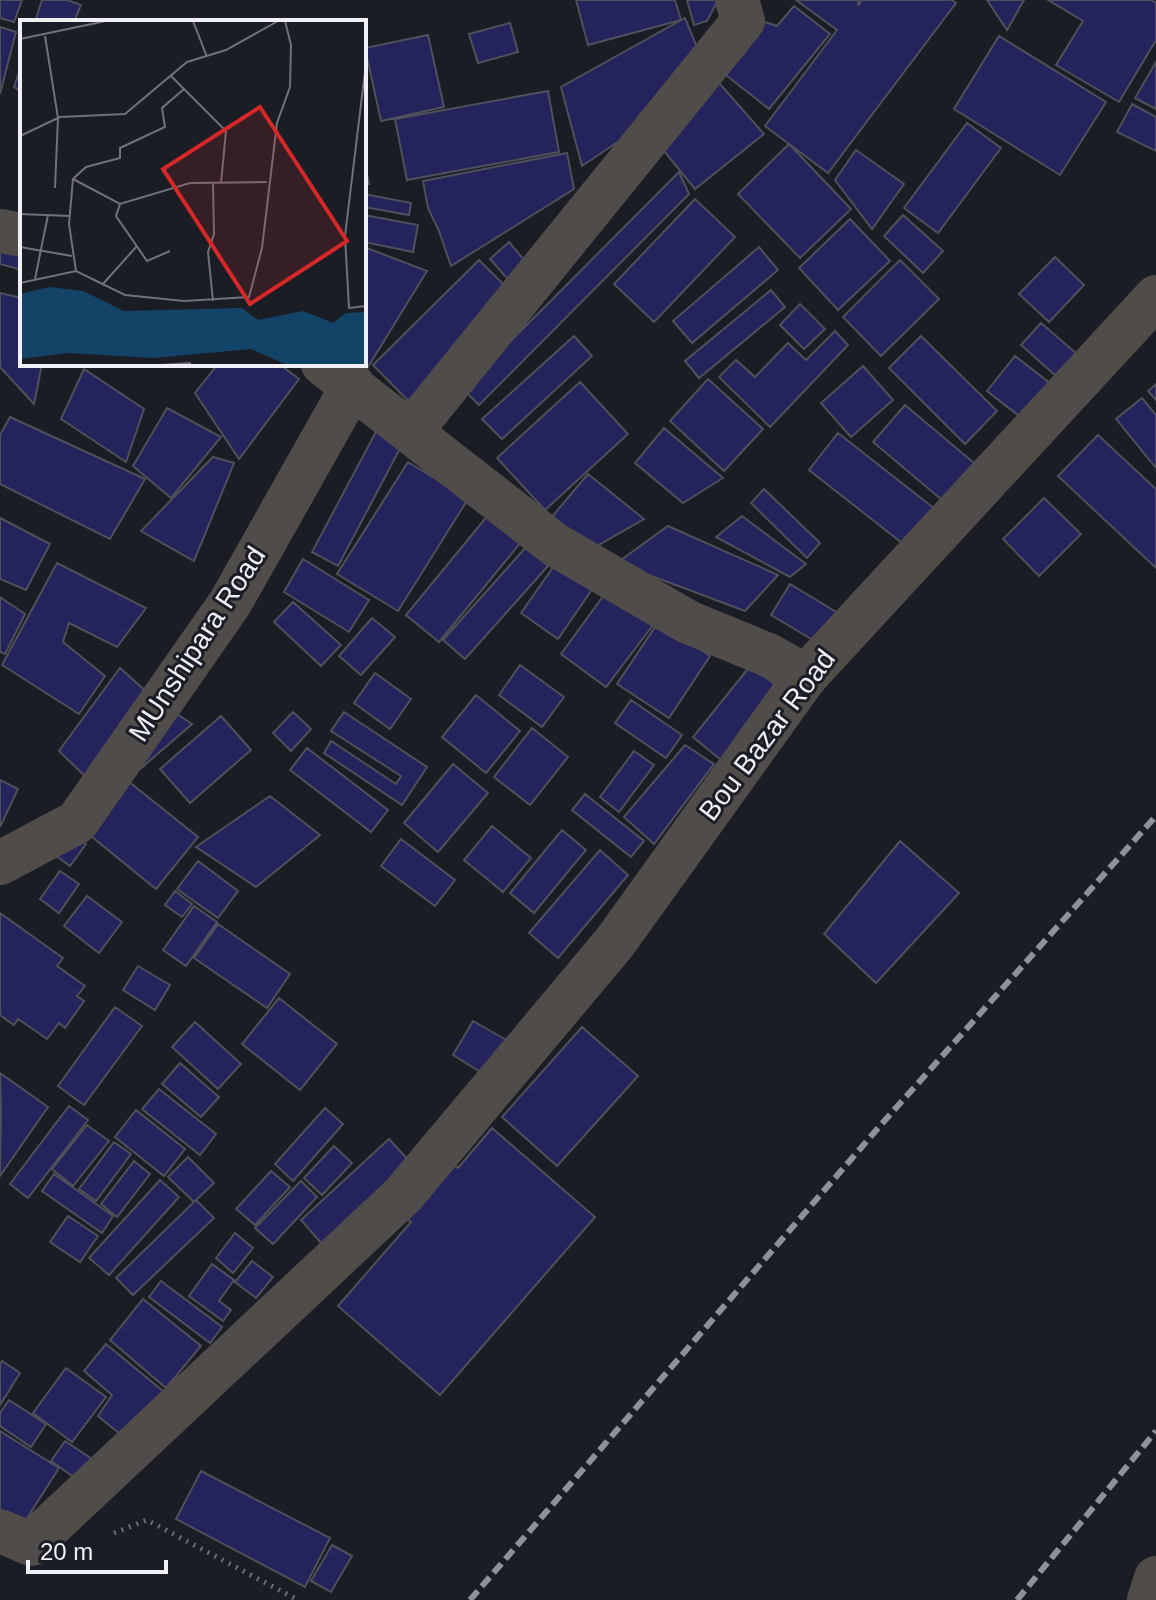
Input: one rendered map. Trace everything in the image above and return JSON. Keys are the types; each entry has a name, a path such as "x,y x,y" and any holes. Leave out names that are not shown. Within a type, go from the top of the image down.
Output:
{"street":[{"path":"411,431 743,21 737,0"},
{"path":"0,231 20,235"},
{"name":"Bou Bazar Road","path":"0,1531 31,1544 403,1195 615,942 806,676 1156,297"},
{"path":"338,375 554,544 688,622 768,655 806,676"},
{"name":"MUnshipara Road","path":"0,863 77,822 230,603 338,375"},
{"path":"1149,1600 1156,1578"}],"path":[{"path":"104,1536 147,1520 298,1600"}],"building":[{"path":"0,0 22,0 14,22 0,18"},
{"path":"42,0 67,0 81,5 75,20 36,20"},
{"path":"576,0 675,0 681,20 588,45"},
{"path":"687,0 718,0 707,21 694,25"},
{"path":"796,0 859,0 858,6 862,0 952,0 956,3 828,173 765,126 837,30"},
{"path":"987,0 1024,0 1007,30"},
{"path":"1048,0 1151,0 1156,3 1156,40 1119,102 1056,65 1083,21"},
{"path":"794,6 830,34 769,109 713,65 731,11 777,26"},
{"path":"685,18 705,67 764,134 695,189 643,125 582,166 561,87"},
{"path":"510,23 518,52 478,63 469,34"},
{"path":"0,27 16,32 0,94"},
{"path":"428,35 444,107 381,121 366,48"},
{"path":"999,36 1106,102 1060,175 954,109"},
{"path":"1156,62 1156,109 1135,98"},
{"path":"20,69 20,91 14,87"},
{"path":"548,91 559,152 407,180 395,119"},
{"path":"1132,104 1156,117 1156,151 1117,132"},
{"path":"967,123 1001,148 938,233 904,208"},
{"path":"789,144 851,209 800,258 738,194"},
{"path":"856,150 904,184 872,229 835,180"},
{"path":"567,153 574,189 451,266 428,208 423,181"},
{"path":"679,172 689,194 479,405 463,389"},
{"path":"366,194 411,203 409,215 366,207"},
{"path":"695,199 735,237 654,322 614,284"},
{"path":"366,215 418,225 413,252 366,242"},
{"path":"903,215 943,251 923,273 884,236"},
{"path":"0,217 20,217 20,269 0,264"},
{"path":"850,219 890,261 838,310 799,268"},
{"path":"509,242 547,287 529,303 490,259"},
{"path":"759,247 778,270 692,343 673,321"},
{"path":"366,248 427,271 363,375 351,366 366,366"},
{"path":"1055,257 1084,285 1049,322 1019,294"},
{"path":"479,260 530,311 424,417 373,365"},
{"path":"900,260 939,299 881,356 843,317"},
{"path":"771,290 785,307 699,378 685,361"},
{"path":"0,293 20,298 20,366 42,366 34,404 0,367"},
{"path":"800,304 825,329 804,349 780,325"},
{"path":"1041,323 1085,361 1065,384 1021,345"},
{"path":"835,331 848,345 770,427 719,377 736,360 755,377 788,343 806,360"},
{"path":"574,336 592,356 502,439 482,419"},
{"path":"921,336 997,411 965,444 889,368"},
{"path":"1015,356 1060,391 1032,426 987,391"},
{"path":"216,366 282,366 299,379 239,459 195,393"},
{"path":"863,366 893,400 851,437 821,403"},
{"path":"84,369 144,409 126,462 61,419"},
{"path":"708,379 763,429 724,471 670,421"},
{"path":"580,382 628,434 545,510 497,458"},
{"path":"1156,384 1156,400 1148,391"},
{"path":"1142,398 1156,415 1156,468 1116,419"},
{"path":"905,405 986,473 954,510 873,442"},
{"path":"167,408 221,437 171,498 133,466"},
{"path":"10,417 145,479 110,539 0,484 0,435"},
{"path":"378,428 404,441 338,566 312,552"},
{"path":"664,428 723,478 683,503 635,463"},
{"path":"838,433 940,513 911,550 809,470"},
{"path":"1098,435 1156,489 1156,568 1058,476"},
{"path":"213,457 234,463 194,561 141,531"},
{"path":"408,462 468,499 398,611 337,574"},
{"path":"588,474 644,519 588,551 550,519"},
{"path":"764,489 820,543 807,558 751,503"},
{"path":"1044,498 1081,534 1039,576 1003,539"},
{"path":"489,514 522,541 439,642 406,615"},
{"path":"742,516 806,564 790,577 716,537"},
{"path":"0,518 50,544 26,590 0,579"},
{"path":"668,526 778,575 745,611 617,563"},
{"path":"527,546 548,566 465,659 443,640"},
{"path":"303,559 369,600 349,632 284,592"},
{"path":"559,559 595,585 558,639 521,613"},
{"path":"57,563 146,608 117,647 69,623 63,642 105,676 79,714 2,665"},
{"path":"790,584 851,621 823,646 771,615"},
{"path":"607,591 653,625 606,687 561,654"},
{"path":"0,597 25,614 5,654 0,652"},
{"path":"293,602 341,645 321,666 274,622"},
{"path":"372,618 395,637 361,675 339,656"},
{"path":"659,621 710,656 669,718 617,684"},
{"path":"520,665 564,697 542,727 499,695"},
{"path":"751,665 784,692 726,764 693,737"},
{"path":"120,668 151,696 92,783 59,751"},
{"path":"375,673 411,699 390,729 354,703"},
{"path":"476,695 520,731 486,773 442,737"},
{"path":"631,700 682,735 666,758 615,723"},
{"path":"166,707 192,724 116,790"},
{"path":"293,712 311,729 291,751 273,733"},
{"path":"344,712 427,767 402,805 324,753 331,741 396,784 401,776 331,731"},
{"path":"221,716 251,750 190,803 160,769"},
{"path":"532,728 568,757 530,805 494,777"},
{"path":"685,745 714,764 654,844 624,817"},
{"path":"307,748 388,810 371,832 290,770"},
{"path":"634,751 654,765 619,812 600,797"},
{"path":"453,764 488,793 438,852 404,823"},
{"path":"0,780 18,789 0,827"},
{"path":"128,781 198,837 156,889 86,832"},
{"path":"585,794 644,841 631,857 572,810"},
{"path":"270,796 320,835 256,887 196,847"},
{"path":"492,826 531,858 503,892 464,860"},
{"path":"562,830 586,850 534,913 510,893"},
{"path":"67,831 86,844 70,866 52,853"},
{"path":"401,839 455,880 435,906 381,866"},
{"path":"900,841 959,893 876,983 824,934"},
{"path":"600,850 628,875 558,958 529,933"},
{"path":"198,861 238,891 218,918 177,889"},
{"path":"60,871 79,884 59,913 40,899"},
{"path":"175,891 192,904 182,917 165,905"},
{"path":"87,896 122,922 99,953 64,926"},
{"path":"194,906 217,922 186,966 163,950"},
{"path":"0,913 63,958 57,966 85,986 77,996 84,1001 65,1028 59,1023 47,1039 18,1019 14,1025 0,1015"},
{"path":"218,924 290,974 267,1008 194,958"},
{"path":"138,966 170,985 155,1010 123,990"},
{"path":"279,998 337,1044 300,1090 242,1044"},
{"path":"115,1007 142,1026 84,1105 58,1086"},
{"path":"473,1021 508,1041 487,1076 453,1055"},
{"path":"195,1022 241,1064 218,1089 172,1047"},
{"path":"582,1027 638,1076 557,1166 502,1117"},
{"path":"180,1063 219,1097 201,1117 162,1084"},
{"path":"0,1073 48,1107 0,1176 1,1109"},
{"path":"159,1089 216,1134 200,1155 142,1109"},
{"path":"69,1106 88,1120 28,1198 10,1184"},
{"path":"325,1108 343,1124 293,1181 275,1164"},
{"path":"136,1110 185,1149 164,1176 115,1137"},
{"path":"87,1125 109,1141 73,1186 52,1169"},
{"path":"492,1128 595,1217 440,1395 338,1306 411,1222 404,1216 451,1161 458,1168"},
{"path":"389,1139 411,1163 322,1244 301,1220"},
{"path":"114,1142 131,1154 96,1201 79,1189"},
{"path":"334,1146 352,1163 322,1195 304,1178"},
{"path":"188,1157 214,1183 194,1202 168,1177"},
{"path":"134,1161 150,1174 117,1217 101,1204"},
{"path":"271,1171 290,1187 255,1225 236,1209"},
{"path":"54,1174 113,1216 102,1233 42,1191"},
{"path":"160,1180 179,1197 109,1275 89,1258"},
{"path":"301,1181 317,1197 273,1244 255,1228"},
{"path":"196,1200 214,1218 133,1295 116,1278"},
{"path":"68,1216 98,1236 80,1262 50,1242"},
{"path":"235,1233 253,1248 233,1273 216,1258"},
{"path":"252,1261 273,1277 256,1298 235,1282"},
{"path":"212,1264 234,1280 219,1301 231,1310 223,1321 189,1296"},
{"path":"161,1281 222,1327 210,1343 149,1297"},
{"path":"143,1299 201,1346 166,1388 110,1340"},
{"path":"106,1344 164,1392 125,1438 98,1416 112,1395 84,1371"},
{"path":"2,1361 20,1373 0,1405 0,1364"},
{"path":"66,1368 106,1397 72,1442 33,1413"},
{"path":"9,1400 46,1424 31,1447 0,1426 0,1413"},
{"path":"0,1431 59,1468 22,1526 0,1512"},
{"path":"65,1441 95,1461 81,1482 51,1461"},
{"path":"201,1471 330,1538 305,1587 176,1519"},
{"path":"332,1545 352,1556 331,1592 311,1581"}],"railway":[{"path":"470,1600 879,1127 1156,816"},
{"path":"1017,1600 1156,1431"}]}
